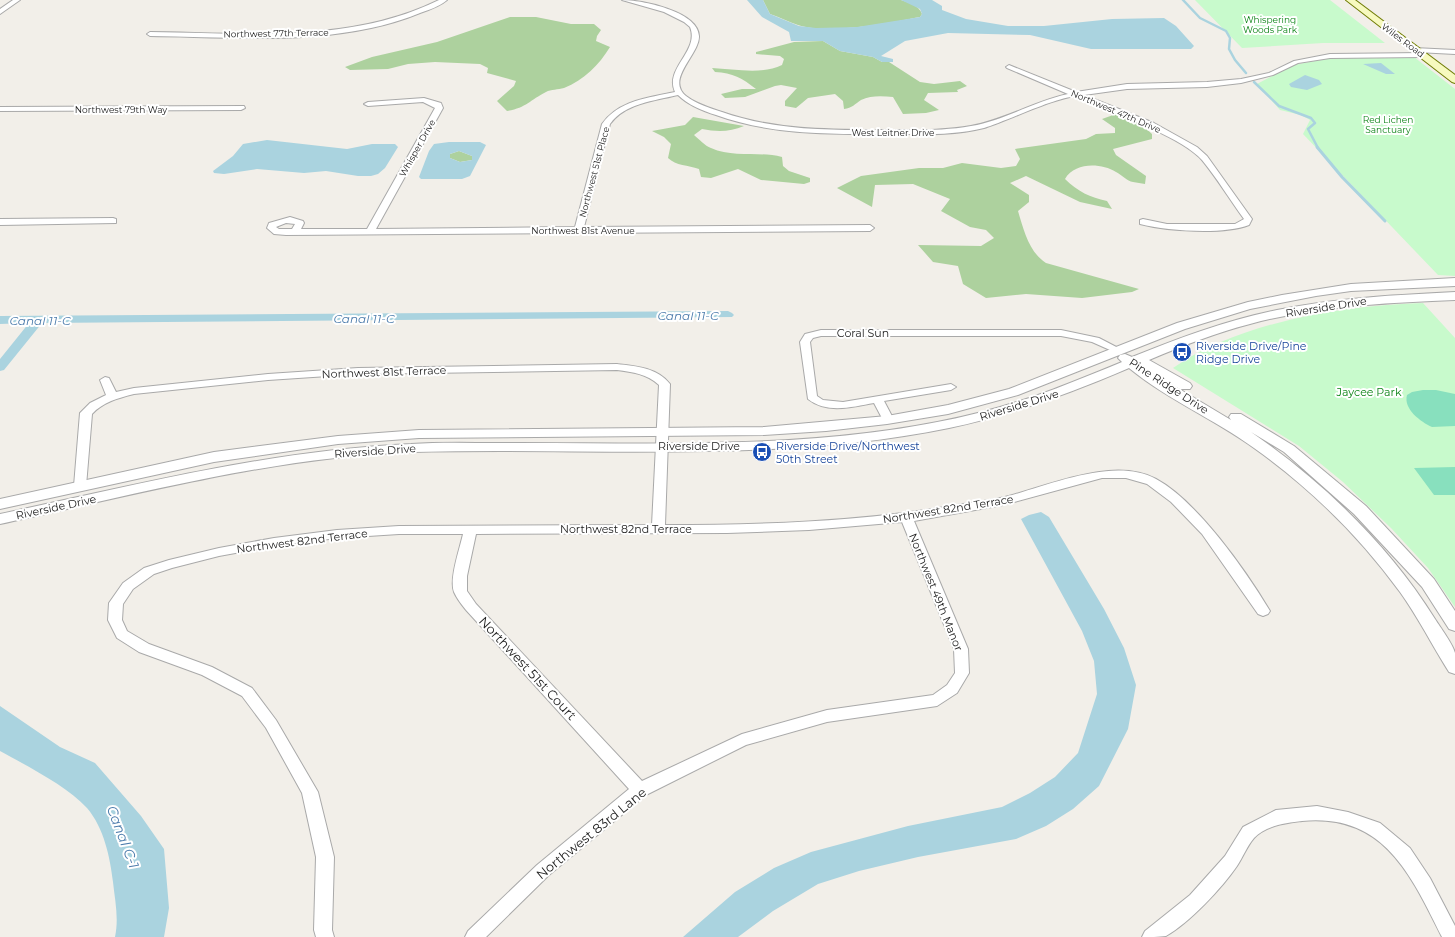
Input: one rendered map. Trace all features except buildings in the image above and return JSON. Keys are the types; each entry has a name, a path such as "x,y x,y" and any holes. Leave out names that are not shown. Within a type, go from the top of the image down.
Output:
{"main road":[{"name":"Wiles Road","path":"1350,0 1420,49 1455,80"},
{"name":"Wiles Road","path":"1365,0 1409,33"},
{"name":"Wiles Road","path":"1420,49 1435,52 1455,67"}],"street":[{"path":"0,12 17,0"},
{"name":"Northwest 77th Terrace","path":"150,34 284,34 330,32 382,24 415,14 444,0"},
{"path":"625,0 675,13 694,27 696,34 695,42 679,72 676,83 679,93"},
{"path":"1286,57 1324,51 1420,49"},
{"name":"West Leitner Drive","path":"679,93 703,108 752,124 784,129 823,132 926,132 961,130 981,126 1052,98 1113,88 1212,84 1269,75 1298,61 1331,56 1420,49"},
{"path":"1435,52 1455,52"},
{"name":"Northwest 47th Drive","path":"1009,67 1151,125 1194,149 1204,158 1248,219 1246,223 1236,227 1167,227 1143,222"},
{"path":"1254,78 1268,67"},
{"name":"Northwest 51st Place","path":"579,230 606,124 611,115 634,104 679,93"},
{"name":"Whisper Drive","path":"368,104 424,100 438,105 439,108 370,231"},
{"name":"Northwest 79th Way","path":"0,110 241,108"},
{"path":"0,222 113,221"},
{"name":"Northwest 81st Avenue","path":"295,231 870,228"},
{"name":"Riverside Drive","path":"0,519 240,467 330,454 413,448 664,439 809,428 888,420 942,411 1009,394 1182,326 1253,305 1307,294 1373,286 1455,282"},
{"name":"Riverside Drive","path":"0,504 214,457 338,440 419,434 804,443 914,431 1015,408 1136,362 1199,335 1266,317 1322,306 1385,299 1455,296"},
{"name":"Coral Sun","path":"951,386 878,400 830,404 820,403 812,397 805,342 809,336 821,333 1061,333 1095,340 1119,352"},
{"name":"Pine Ridge Drive","path":"1119,352 1259,444 1320,495 1362,536 1405,588 1455,666"},
{"name":"Pine Ridge Drive","path":"1136,362 1162,371 1289,449 1334,486 1375,525 1428,583 1455,625"},
{"name":"Northwest 81st Terrace","path":"80,486 86,413 94,405 112,396 134,391 268,377 358,371 617,367 637,369 657,375 665,384 664,439"},
{"path":"105,380 112,396"},
{"path":"878,400 888,420"},
{"path":"658,529 664,439"},
{"name":"Northwest 82nd Terrace","path":"325,937 323,930 325,857 310,792 271,724 247,692 207,671 144,648 122,634 115,620 116,603 128,586 150,571 169,564 219,552 274,542 353,533 809,526 906,518 1003,501 1102,474 1127,474 1151,481 1175,499 1206,531 1233,566 1263,611"},
{"name":"Northwest 49th Manor","path":"906,518 961,649 962,673 952,689"},
{"name":"Northwest 51st Court","path":"471,530 460,576 460,591 472,607 640,790"},
{"name":"Northwest 83rd Lane","path":"474,937 543,870 640,790 742,740 826,716 937,700 952,689"},
{"path":"1151,937 1196,901 1231,861 1249,832 1276,817 1317,813 1374,828 1404,853 1424,883 1451,937"}],"green space":[{"path":"763,0 901,0 919,8 922,14 920,17 859,27 826,29 811,28 798,25 770,14"},
{"name":"Whispering Woods Park","path":"1195,0 1330,0 1385,43 1323,43 1242,48"},
{"path":"510,17 536,17 571,24 594,24 601,30 596,41 610,47 596,66 578,81 564,88 548,91 519,108 507,111 497,101 514,86 516,81 487,73 488,68 480,64 435,62 408,64 388,69 350,70 345,67 372,57 437,42"},
{"path":"823,41 840,51 873,57 882,62 889,62 920,82 934,84 960,81 967,86 957,90 958,92 928,93 924,100 939,110 926,113 903,114 893,97 869,97 861,100 851,107 844,109 843,101 835,94 808,98 796,108 785,106 785,101 797,88 781,85 745,97 725,98 721,94 742,89 756,89 737,77 715,72 712,68 748,71 766,70 782,65 784,59 780,56 756,54 756,52 794,42"},
{"name":"Red Lichen Sanctuary","path":"1414,57 1455,89 1455,276 1438,275 1303,134 1310,120 1301,115 1280,110 1257,84 1293,65 1332,58"},
{"path":"1116,114 1142,125 1152,134 1152,139 1113,149 1116,155 1146,176 1145,184 1131,181 1110,169 1096,166 1075,169 1069,173 1065,179 1084,193 1107,201 1112,209 1080,202 1026,176 1010,183 1029,195 1029,202 1018,211 1031,247 1040,258 1046,263 1139,289 1132,292 1082,298 1026,294 986,298 963,284 958,266 933,262 918,245 981,246 994,238 986,230 970,227 941,211 950,199 913,184 875,185 872,207 837,188 861,176 919,168 943,168 962,163 1001,168 1016,166 1020,159 1015,149 1086,139 1096,134 1115,133 1115,128 1102,119"},
{"path":"693,117 744,126 723,131 702,129 694,135 709,147 728,153 764,154 782,157 783,166 789,171 810,178 810,182 804,184 761,180 738,169 711,178 701,177 699,169 671,161 668,158 671,144 664,137 652,131 685,125"},
{"path":"459,151 472,156 472,160 460,162 450,158 450,154"},
{"name":"Jaycee Park","path":"1423,303 1455,338 1455,607 1428,568 1391,528 1343,482 1299,446 1173,368 1199,352 1229,339 1260,328 1293,319 1327,312 1392,304"},
{"path":"1436,390 1455,394 1455,426 1432,427 1423,422 1410,410 1406,400 1407,395 1412,392"},
{"path":"1455,467 1455,495 1434,495 1414,468"}],"water":[{"path":"747,0 763,0 770,14 799,26 816,28 857,27 920,17 922,14 920,9 901,0 932,0 942,6 942,10 966,19 1008,26 1044,26 1112,19 1164,18 1176,26 1194,46 1191,49 1091,49 1030,35 948,33 905,41 881,56 893,59 893,62 882,62 873,57 840,51 823,41 791,41 789,32 762,17"},
{"path":"1381,63 1395,74 1386,74 1363,64"},
{"path":"1305,75 1319,80 1322,84 1307,90 1291,87 1289,84"},
{"path":"267,140 347,149 372,144 395,144 398,147 385,168 378,174 371,176 358,176 326,171 304,173 257,169 224,174 214,173 213,171 233,156 243,144"},
{"path":"449,142 480,142 486,145 470,176 462,179 421,179 419,177 429,151 434,144","holes":["459,151 472,156 472,160 460,162 450,158 450,154"]},
{"path":"1041,512 1049,517 1104,609 1124,648 1136,685 1128,729 1099,786 1073,809 1046,826 1016,839 918,857 859,871 818,884 773,911 738,937 683,937 735,892 774,868 811,852 908,826 1002,807 1030,793 1055,777 1078,753 1097,694 1094,661 1082,631 1021,519"},
{"path":"0,706 60,747 95,763 141,816 164,849 169,908 164,937 115,937 117,916 112,872 108,853 98,824 87,808 69,792 58,784 0,751"}],"waterway":[{"path":"1183,0 1200,18 1226,31 1230,38 1229,49 1235,60 1246,73"},
{"path":"1254,82 1279,106 1311,118 1315,123 1308,129 1318,148"},
{"path":"1317,147 1342,177 1385,221"},
{"name":"Canal 11-C","path":"0,320 728,315"},
{"name":"Canal C-1","path":"0,367 38,320"}],"place":[{"name":"Riverside Drive/Pine Ridge Drive","path":"1182,352"},
{"name":"Riverside Drive/Northwest 50th Street","path":"762,452"}]}
